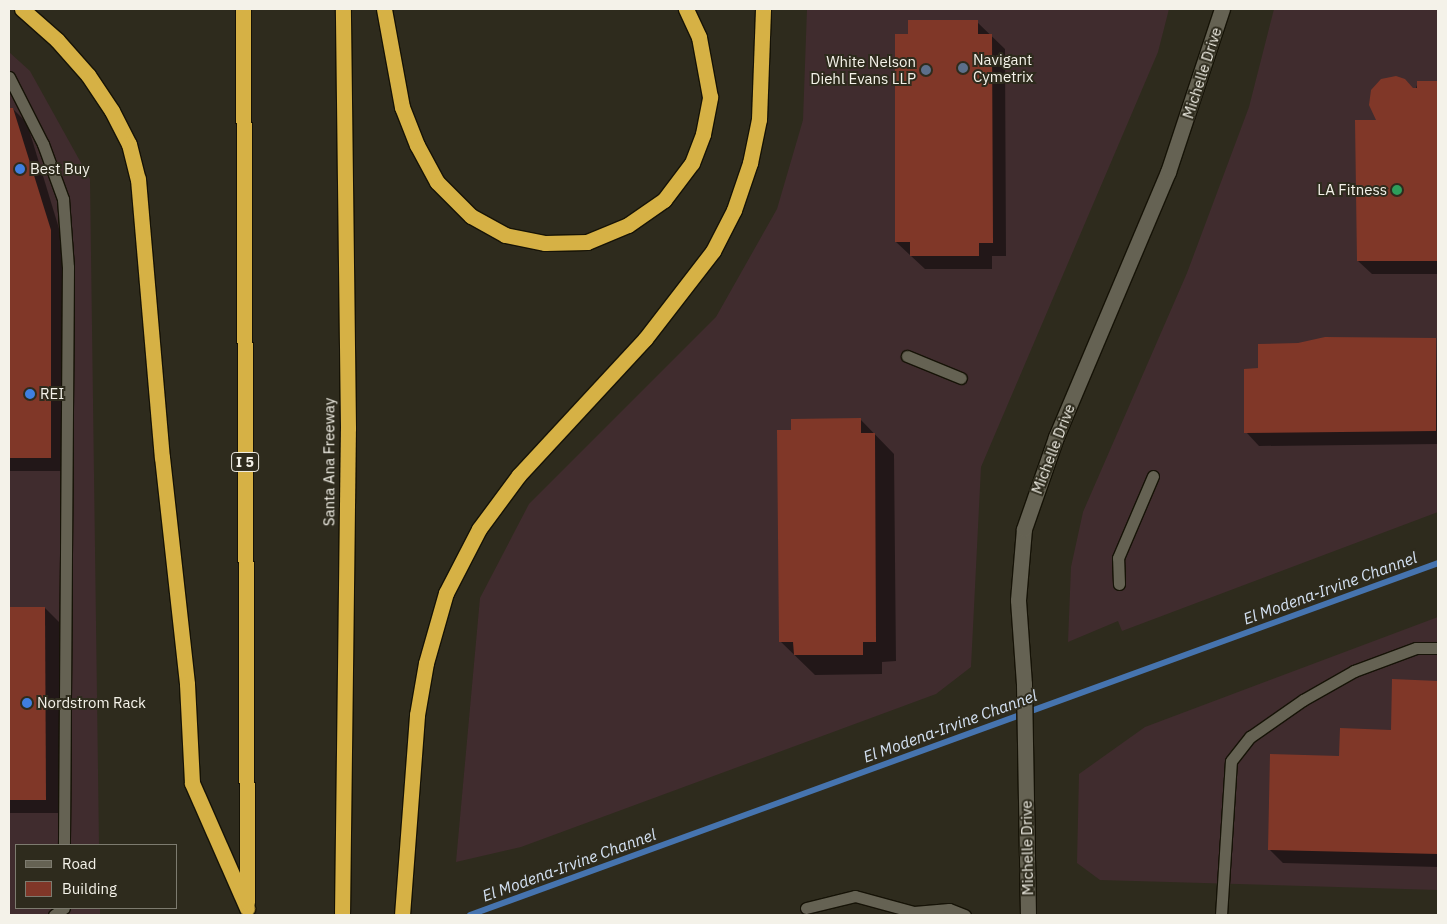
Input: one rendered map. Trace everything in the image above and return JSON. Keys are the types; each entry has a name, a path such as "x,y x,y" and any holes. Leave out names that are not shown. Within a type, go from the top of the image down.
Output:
{"highway":[{"path":"22,9 57,40 88,75 112,112 129,144 138,179 162,457 187,684 192,783 247,911"},
{"name":"I 5","path":"244,9 247,911"},
{"name":"Santa Ana Freeway","path":"342,915 348,428 343,9"},
{"path":"384,9 402,107 417,145 437,182 471,216 505,235 545,243 587,242 628,225 664,200 692,164 703,134 710,96 699,37 686,9"},
{"path":"402,915 416,715 426,663 446,593 479,529 519,475 645,339 713,251 734,210 750,163 759,118 763,9"}],"street":[{"name":"Michelle Drive","path":"1028,915 1024,684 1018,600 1024,529 1056,437 1117,300 1168,172 1222,9"}],"lane":[{"path":"10,77 43,144 63,199 68,267 64,844"},
{"path":"907,356 961,378"},
{"path":"1119,584 1118,558 1153,476"},
{"path":"1221,915 1231,761 1250,736 1303,700 1354,671 1416,648 1438,648"},
{"path":"806,908 855,896 914,912 950,909 965,915"}],"shaded area":[{"path":"807,9 1169,9 1158,52 981,467 971,667 936,694 521,847 456,862 480,598 529,504 716,317 777,209 803,120"},
{"path":"1274,9 1438,9 1438,512 1122,631 1118,621 1068,642 1071,567 1083,512 1187,273 1249,107"},
{"path":"9,52 30,71 90,179 99,844 15,844 15,909 100,909 100,915 9,915"},
{"path":"1438,617 1438,890 1100,880 1077,863 1079,774 1145,727"}],"building":[{"path":"908,20 978,20 978,34 992,34 993,243 979,243 979,256 910,256 910,242 895,242 895,34 908,34"},
{"name":"LA Fitness","path":"1396,76 1405,79 1413,88 1417,88 1417,81 1438,81 1438,261 1357,261 1355,120 1376,120 1369,105 1371,90 1381,79"},
{"name":"REI","path":"9,108 13,108 51,230 51,458 9,458"},
{"path":"1325,337 1436,338 1436,431 1244,433 1244,369 1258,368 1258,344 1298,343"},
{"path":"861,418 861,433 875,433 876,642 863,642 863,655 794,655 793,642 779,642 777,430 791,430 791,419"},
{"name":"Nordstrom Rack","path":"9,607 45,607 46,800 9,800"},
{"path":"1392,679 1438,681 1438,854 1268,850 1270,754 1339,756 1340,728 1391,730"}],"waterway":[{"name":"El Modena-Irvine Channel","path":"470,915 1438,563"}],"place":[{"name":"Navigant Cymetrix","path":"963,68"},
{"name":"White Nelson Diehl Evans LLP","path":"926,70"},
{"name":"Best Buy","path":"20,169"},
{"name":"LA Fitness","path":"1397,190"},
{"name":"REI","path":"30,394"},
{"name":"Nordstrom Rack","path":"27,703"}]}
